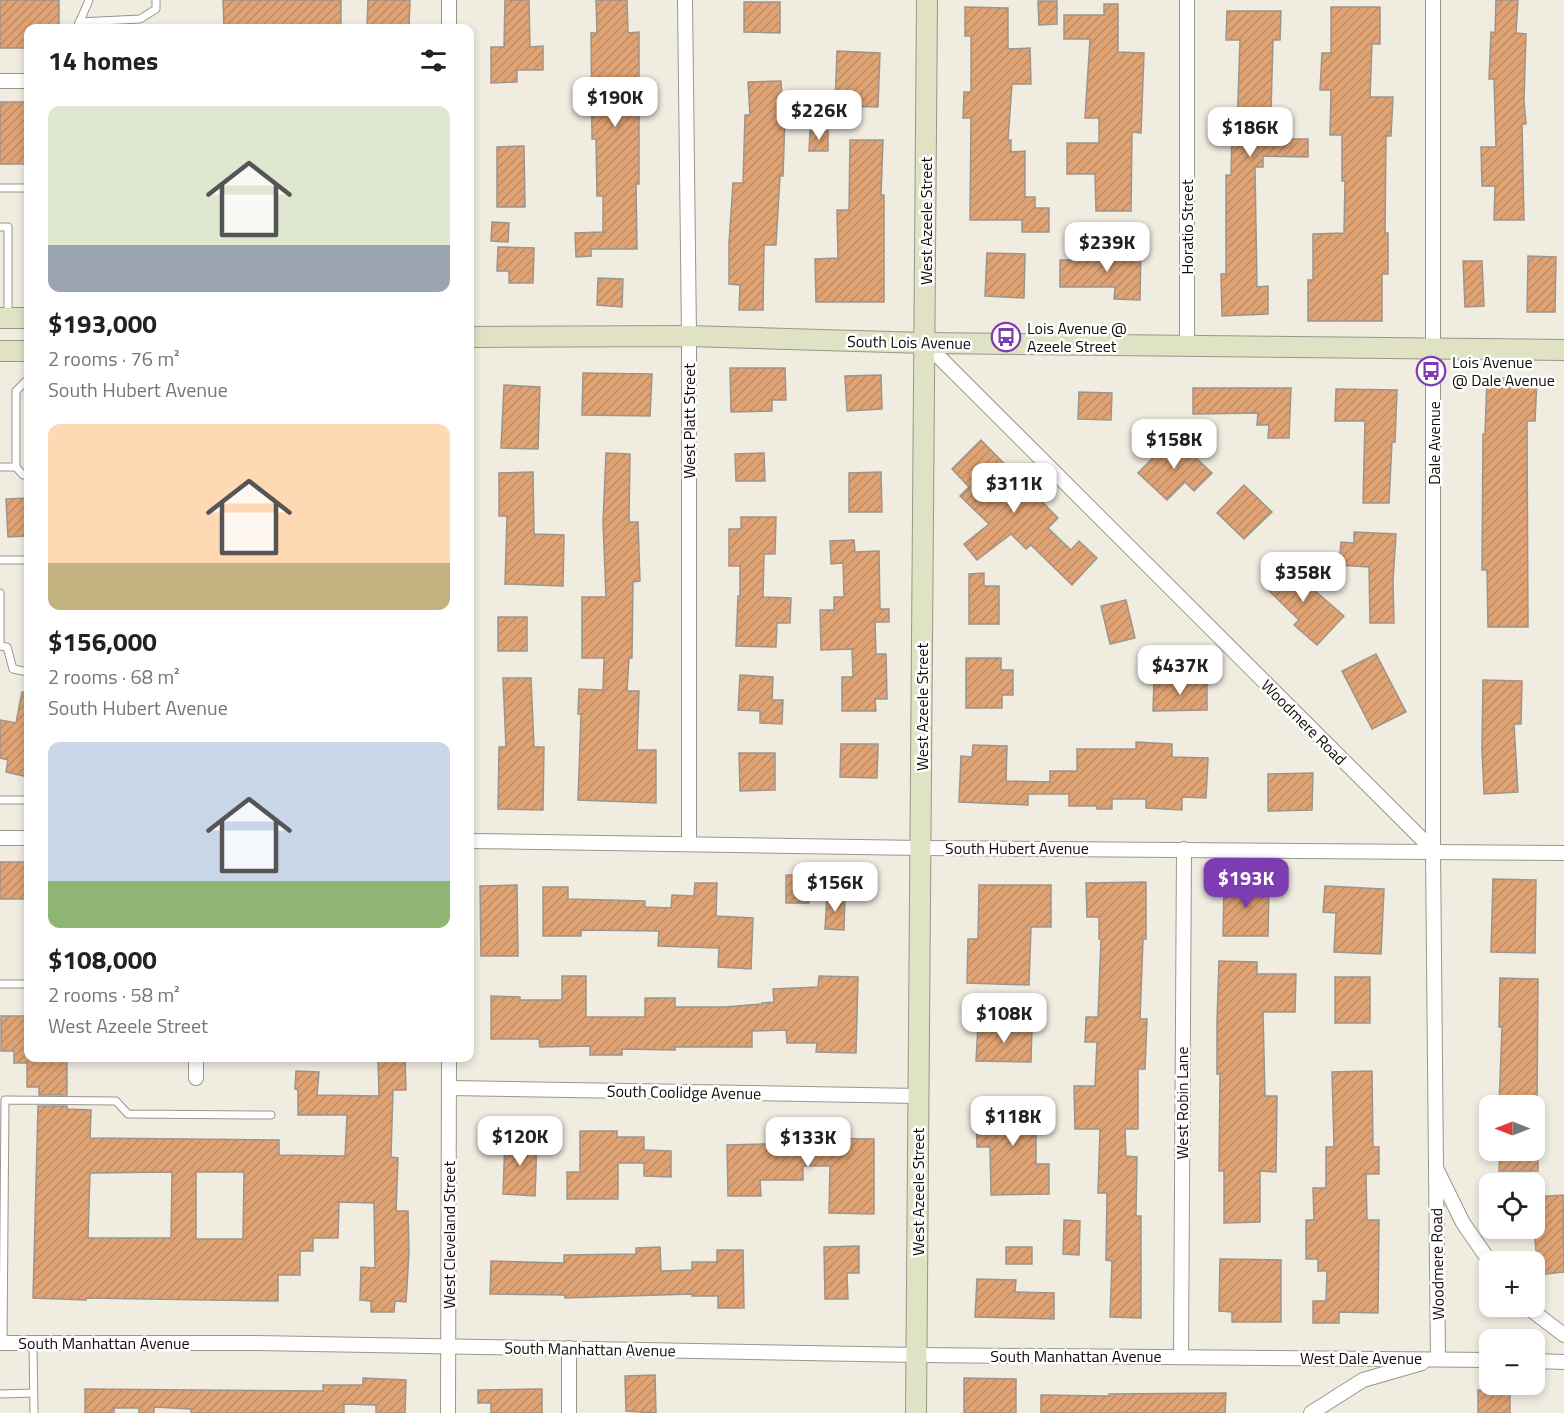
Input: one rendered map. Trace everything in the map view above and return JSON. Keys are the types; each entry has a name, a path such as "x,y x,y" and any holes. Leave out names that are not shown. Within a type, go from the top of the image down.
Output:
{"street":[{"path":"449,0 449,24"},
{"name":"West Platt Street","path":"685,0 689,843"},
{"name":"West Azeele Street","path":"916,1413 927,0"},
{"name":"Horatio Street","path":"1187,0 1187,346"},
{"name":"Dale Avenue","path":"1433,0 1433,850"},
{"path":"0,81 24,81"},
{"path":"4,318 24,318"},
{"name":"South Lois Avenue","path":"474,337 688,336 925,343 1564,350"},
{"name":"Woodmere Road","path":"925,343 1433,850 1438,1359"},
{"path":"0,351 24,351"},
{"path":"0,838 24,838"},
{"name":"South Hubert Avenue","path":"474,841 921,848 1433,850 1564,853"},
{"name":"West Robin Lane","path":"1180,1357 1184,849"},
{"path":"196,1062 196,1078"},
{"name":"West Cleveland Street","path":"448,1413 449,1062"},
{"name":"South Coolidge Avenue","path":"449,1088 919,1096"},
{"name":"Woodmere Road","path":"1436,1168 1463,1223 1482,1251"},
{"path":"1540,1317 1564,1335"},
{"name":"South Manhattan Avenue","path":"1,1343 256,1343 917,1355 1180,1357"},
{"path":"569,1348 569,1413"},
{"name":"West Dale Avenue","path":"1180,1357 1438,1359"},
{"path":"1438,1359 1479,1360"},
{"name":"West Dale Avenue","path":"1311,1413 1363,1380 1438,1359"},
{"path":"1545,1361 1564,1362"}],"lane":[{"path":"78,24 89,0"},
{"path":"88,24 140,19 156,9 156,0"},
{"path":"0,188 24,188"},
{"path":"0,226 8,227 4,262 4,318"},
{"path":"24,383 16,392 16,467 24,475"},
{"path":"0,467 16,467"},
{"path":"0,560 24,560"},
{"path":"0,593 0,646 7,647 13,669 24,671"},
{"path":"0,800 24,800"},
{"path":"0,984 24,984"},
{"path":"1,1343 5,1100 116,1101 128,1114 271,1115"},
{"path":"33,1343 34,1413"},
{"path":"0,1394 33,1393"}],"building":[{"path":"0,0 59,0 59,24 24,24 24,48 0,48"},
{"path":"223,0 341,0 341,24 224,24"},
{"path":"368,0 410,0 409,24 367,24"},
{"path":"505,0 529,0 530,47 543,46 543,70 517,70 517,82 491,83 491,47 504,47"},
{"path":"596,0 627,0 628,33 639,32 637,249 591,249 591,256 576,257 575,233 603,232 603,196 597,196 596,139 592,139 591,33 597,33"},
{"path":"1496,0 1518,0 1516,33 1526,34 1524,101 1526,124 1522,124 1524,220 1494,220 1495,186 1482,186 1481,147 1496,147 1494,79 1489,79 1491,32 1495,33"},
{"path":"1038,1 1057,1 1057,24 1039,25"},
{"path":"744,2 780,2 780,33 744,32"},
{"path":"1104,4 1118,4 1118,52 1144,53 1141,133 1132,132 1131,211 1096,211 1095,174 1067,174 1067,143 1099,143 1099,118 1085,118 1090,39 1064,39 1064,15 1104,15"},
{"path":"965,7 1008,8 1008,49 1030,48 1031,84 1012,84 1008,140 1011,140 1011,152 1025,151 1025,197 1035,197 1035,208 1049,208 1049,232 1022,232 1022,220 970,220 971,118 963,118 964,92 971,92 971,36 965,36"},
{"path":"1331,7 1380,7 1380,44 1372,44 1370,97 1393,97 1391,136 1386,136 1385,233 1388,233 1388,274 1382,274 1382,321 1308,321 1308,280 1313,280 1313,234 1344,233 1345,181 1342,181 1342,135 1330,135 1331,90 1320,90 1322,53 1331,53"},
{"path":"1227,11 1281,11 1280,40 1273,40 1271,112 1263,112 1263,139 1308,139 1308,157 1263,156 1263,167 1255,167 1257,287 1268,286 1268,314 1222,316 1221,274 1226,274 1226,175 1231,175 1232,130 1237,130 1240,40 1226,40"},
{"path":"837,51 880,53 878,107 835,106"},
{"path":"781,81 783,117 785,117 783,176 780,176 776,245 764,245 763,310 739,310 740,285 729,284 729,243 733,183 743,183 745,115 750,115 748,82"},
{"path":"0,102 24,102 24,164 0,164"},
{"path":"810,131 828,131 828,151 809,151"},
{"path":"850,140 883,140 881,195 884,195 884,302 816,302 815,259 838,258 837,210 849,210"},
{"path":"524,146 525,207 497,207 497,147"},
{"path":"492,222 509,223 508,242 491,241"},
{"path":"1115,245 1141,245 1140,300 1114,299 1115,287 1060,287 1060,260 1115,260"},
{"path":"498,247 534,248 533,283 509,283 509,271 497,271"},
{"path":"987,253 1025,254 1024,298 985,296"},
{"path":"1528,256 1556,257 1555,312 1527,312"},
{"path":"1463,261 1482,261 1484,306 1465,307"},
{"path":"598,278 623,279 622,307 597,305"},
{"path":"730,368 785,368 786,400 772,400 772,411 731,412"},
{"path":"583,373 652,374 650,416 582,415"},
{"path":"881,375 882,409 847,411 845,376"},
{"path":"1487,378 1537,379 1535,421 1527,421 1528,627 1488,627 1487,570 1482,570 1483,434 1485,434"},
{"path":"504,385 540,387 538,449 501,448"},
{"path":"1193,388 1291,388 1289,438 1268,438 1269,425 1257,425 1258,413 1193,414"},
{"path":"1336,389 1397,390 1389,503 1363,503 1365,421 1335,421"},
{"path":"1079,392 1112,393 1111,420 1078,419"},
{"path":"1174,437 1212,473 1194,491 1185,482 1167,500 1138,473"},
{"path":"981,440 1058,518 1048,528 1071,550 1079,541 1097,558 1072,585 1031,545 1026,549 1011,534 977,560 964,544 989,524 960,496 969,487 952,469"},
{"path":"606,453 630,454 629,522 638,522 640,581 633,582 632,658 629,658 627,691 639,691 637,750 656,750 656,803 578,800 581,714 578,714 579,689 603,690 604,658 582,658 582,597 606,597 603,522"},
{"path":"764,453 765,481 736,481 735,454"},
{"path":"533,472 534,534 564,535 563,586 505,584 507,516 499,516 499,473"},
{"path":"881,472 882,512 849,512 849,473"},
{"path":"1244,485 1272,512 1244,539 1217,513"},
{"path":"24,498 24,536 8,537 6,499"},
{"path":"741,517 776,517 775,554 764,554 763,597 791,598 790,623 777,623 776,647 736,646 740,566 729,566 729,529 741,529"},
{"path":"1354,532 1396,534 1393,581 1394,623 1370,623 1369,567 1339,565 1341,542 1354,543"},
{"path":"854,540 855,552 879,551 880,609 889,609 889,622 875,622 876,654 886,654 887,699 875,699 876,711 842,711 842,677 853,677 852,649 821,650 820,610 834,610 834,597 844,597 843,563 831,564 830,541"},
{"path":"1286,560 1308,581 1306,583 1344,616 1317,645 1294,625 1299,620 1262,584"},
{"path":"984,573 984,586 999,586 999,624 969,624 969,574"},
{"path":"1126,600 1135,638 1110,644 1101,606"},
{"path":"498,617 527,617 527,651 498,651"},
{"path":"1376,654 1406,712 1372,729 1342,671"},
{"path":"966,658 1001,658 1001,670 1013,670 1013,695 1002,695 1002,708 966,708"},
{"path":"740,675 773,677 772,700 783,700 782,724 760,723 760,711 738,710"},
{"path":"503,678 531,678 534,747 544,747 543,810 498,809 499,747 506,747"},
{"path":"1483,680 1522,681 1521,724 1514,724 1518,792 1484,794"},
{"path":"1154,681 1207,681 1207,710 1153,711"},
{"path":"22,692 24,692 24,776 6,772 8,760 0,758 0,720 16,723"},
{"path":"1136,742 1172,744 1172,757 1208,758 1206,798 1182,797 1182,810 1146,808 1146,799 1112,799 1112,809 1097,809 1097,806 1069,806 1069,794 1028,794 1028,805 959,802 961,756 972,757 973,745 1007,746 1006,781 1050,782 1050,771 1077,771 1077,749 1136,749"},
{"path":"841,744 878,744 877,778 840,777"},
{"path":"739,753 775,753 775,790 740,791"},
{"path":"1313,773 1312,810 1268,811 1268,774"},
{"path":"0,862 24,862 24,899 0,899"},
{"path":"786,875 809,875 809,903 786,903"},
{"path":"1493,879 1536,880 1535,953 1491,952"},
{"path":"1146,882 1146,939 1143,939 1140,1019 1147,1019 1145,1069 1138,1069 1138,1129 1125,1129 1126,1156 1137,1157 1136,1216 1141,1216 1141,1318 1110,1317 1112,1261 1106,1260 1107,1193 1098,1193 1100,1129 1075,1129 1074,1086 1095,1086 1097,1042 1085,1042 1086,1017 1098,1017 1101,939 1099,939 1099,917 1087,917 1086,883"},
{"path":"1224,882 1269,882 1268,936 1223,936"},
{"path":"695,883 717,883 716,916 753,918 751,969 718,967 719,948 658,946 659,931 581,930 581,936 543,936 543,887 568,887 568,899 645,901 645,907 671,908 672,895 694,896"},
{"path":"517,885 518,956 481,956 480,886"},
{"path":"979,885 1051,885 1051,927 1031,927 1029,985 967,983 968,939 978,939"},
{"path":"1325,886 1384,889 1381,954 1334,952 1336,913 1323,912"},
{"path":"827,895 845,896 844,930 825,929"},
{"path":"1219,961 1257,962 1257,974 1296,974 1295,1012 1263,1012 1265,1096 1277,1096 1276,1172 1260,1171 1260,1222 1224,1223 1224,1171 1219,1171 1220,1074 1217,1074"},
{"path":"562,976 586,976 586,1017 645,1017 645,998 675,998 675,1007 762,1004 774,1002 773,989 818,987 819,976 858,977 856,1053 816,1052 817,1043 787,1043 786,1030 752,1031 752,1047 675,1047 675,1050 622,1049 622,1055 590,1055 590,1046 540,1047 539,1039 491,1039 491,996 520,997 520,1000 562,1000"},
{"path":"1335,977 1370,977 1370,1023 1335,1023"},
{"path":"1500,978 1538,979 1537,1095 1499,1095 1502,1027 1499,1027"},
{"path":"1,1016 24,1016 24,1062 67,1062 67,1095 39,1095 39,1087 27,1087 27,1063 14,1063 14,1051 1,1051"},
{"path":"978,1026 1032,1027 1031,1062 976,1061"},
{"path":"378,1062 405,1062 406,1090 393,1090 391,1157 398,1158 396,1211 408,1211 409,1252 406,1302 395,1301 394,1312 371,1312 371,1301 360,1300 361,1267 375,1268 374,1203 339,1202 338,1238 313,1238 313,1251 300,1251 300,1275 278,1275 278,1301 33,1298 38,1106 67,1106 67,1109 91,1110 90,1138 279,1140 279,1155 345,1156 347,1115 298,1115 298,1090 295,1089 296,1071 319,1072 317,1095 379,1096","holes":["172,1172 171,1238 88,1238 90,1173","196,1172 244,1172 243,1239 196,1239"]},
{"path":"1372,1071 1373,1147 1379,1147 1379,1174 1366,1174 1367,1220 1379,1220 1378,1313 1339,1312 1339,1323 1313,1323 1313,1301 1326,1301 1327,1271 1318,1271 1318,1259 1306,1259 1306,1220 1314,1220 1313,1188 1326,1188 1326,1147 1334,1147 1332,1072"},
{"path":"1048,1103 1048,1117 1036,1117 1036,1164 1049,1164 1049,1194 991,1195 990,1147 977,1147 976,1104"},
{"path":"580,1131 617,1131 617,1137 644,1137 644,1150 671,1151 671,1177 644,1176 644,1163 618,1163 618,1199 567,1199 567,1172 580,1172"},
{"path":"767,1137 874,1139 874,1214 829,1213 830,1166 803,1166 803,1180 760,1180 761,1196 728,1196 727,1145 767,1144"},
{"path":"505,1139 537,1140 535,1196 503,1194"},
{"path":"1499,1161 1538,1161 1538,1171 1499,1171"},
{"path":"1563,1195 1564,1272 1545,1274 1545,1251 1536,1251 1535,1239 1545,1239 1545,1196"},
{"path":"1064,1220 1080,1221 1079,1255 1063,1254"},
{"path":"859,1246 859,1273 847,1273 848,1299 825,1299 824,1247"},
{"path":"660,1247 661,1271 692,1270 692,1262 717,1262 717,1250 743,1250 744,1308 718,1308 718,1296 692,1296 692,1294 565,1298 565,1295 490,1294 491,1261 564,1263 564,1255 636,1254 636,1248"},
{"path":"1006,1247 1032,1247 1032,1264 1006,1264"},
{"path":"1220,1259 1281,1260 1281,1322 1232,1322 1232,1312 1219,1311"},
{"path":"977,1279 1016,1280 1015,1292 1054,1293 1054,1319 975,1317"},
{"path":"655,1375 656,1413 626,1411 625,1376"},
{"path":"363,1378 406,1380 405,1413 376,1413 376,1405 344,1404 344,1413 191,1413 191,1409 154,1407 154,1413 139,1413 139,1408 114,1408 114,1413 85,1413 85,1389 323,1391 323,1385 363,1385"},
{"path":"964,1378 1016,1379 1016,1413 964,1413"},
{"path":"542,1389 542,1413 491,1413 491,1403 478,1403 478,1390"},
{"path":"1478,1390 1479,1395 1510,1395 1510,1413 1478,1413"},
{"path":"1226,1393 1225,1413 1041,1413 1041,1395"}],"place":[{"name":"Lois Avenue @ Azeele Street","path":"1006,337"},
{"name":"Lois Avenue @ Dale Avenue","path":"1431,371"}]}
